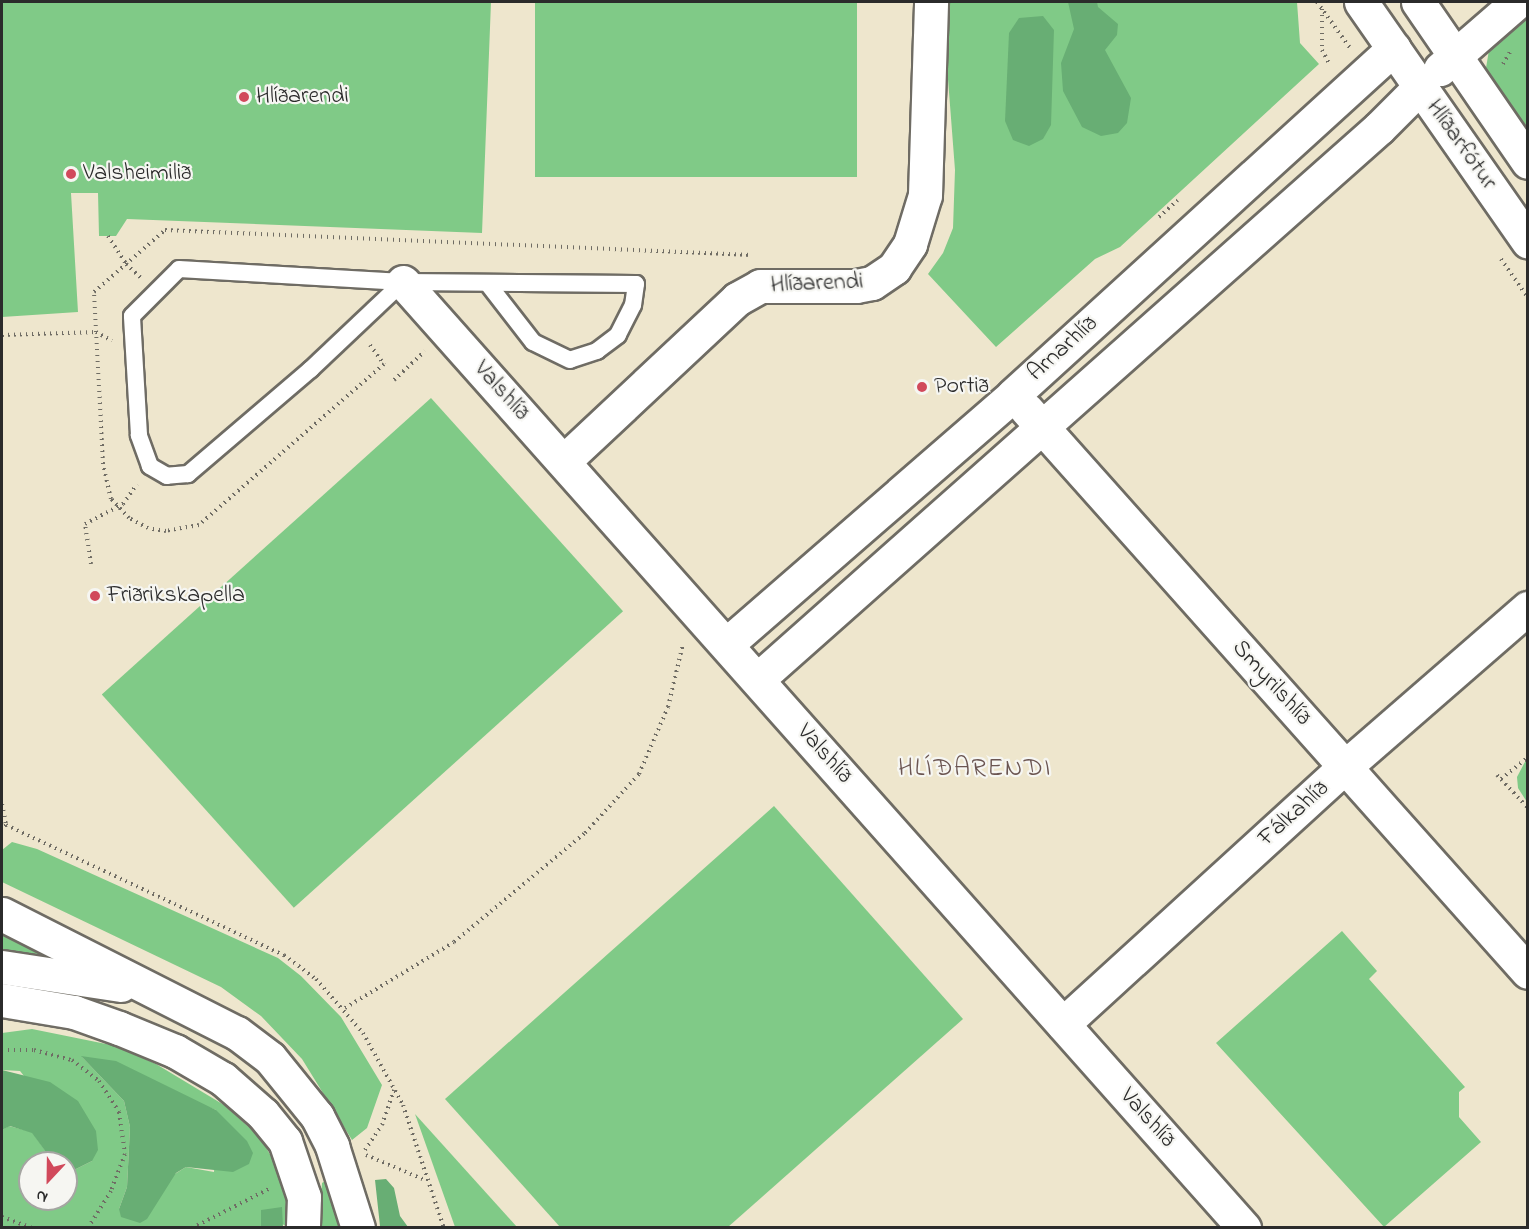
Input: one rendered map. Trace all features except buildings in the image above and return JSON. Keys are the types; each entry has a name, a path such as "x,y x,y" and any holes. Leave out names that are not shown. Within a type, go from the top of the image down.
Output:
{"street":[{"name":"Hlíðarendi","path":"564,461 737,299 760,286 856,286 872,283 894,268 910,244 925,195 931,2"},
{"name":"Hlíðarfótur","path":"1361,2 1527,241"},
{"name":"Arnarhlíð","path":"758,679 1040,425 1374,133 1421,86 1517,2"},
{"name":"Hlíðarfótur","path":"1431,6 1455,56 1527,162"},
{"name":"Arnarhlíð","path":"727,644 1012,395 1394,48 1431,6"},
{"name":"Valshlíð","path":"403,282 1244,1227"},
{"name":"Smyrilshlíð","path":"1012,395 1346,766 1527,972"},
{"name":"Fálkahlíð","path":"1063,1024 1346,766 1527,608"},
{"path":"2,914 237,1033 270,1058 296,1087 332,1146 358,1227"},
{"path":"2,967 108,981 161,994"},
{"path":"2,1000 74,1012 119,1028 175,1051 223,1079 263,1114 285,1142 304,1197 303,1227"},
{"path":"2,1023 75,1022 119,1028"}],"lane":[{"path":"403,282 311,369 188,474 167,476 150,466 139,435 132,352 132,316 154,291 179,269 403,282 636,284 633,305 618,335 597,351 570,360 533,342 489,284"}],"path":[{"path":"1317,2 1354,54"},
{"path":"1322,8 1322,50 1330,66"},
{"path":"108,236 126,264 154,291"},
{"path":"2,335 96,332 132,352"},
{"path":"393,380 426,350"},
{"path":"91,564 85,524 123,504 150,466"},
{"path":"345,1008 454,942 585,833 639,774 668,707 683,643"},
{"path":"1527,757 1499,777 1527,808"},
{"path":"2,804 6,825 2,830"},
{"path":"6,825 284,955 345,1008 403,1104 426,1180 444,1227"},
{"path":"2,1050 34,1050 72,1060 99,1081 120,1112 125,1154 111,1191 88,1227"},
{"path":"395,1089 382,1125 363,1154 426,1180"},
{"path":"192,1227 250,1196 275,1187"},
{"path":"2,1217 32,1227"}],"green space":[{"name":"Hlíðarendi","path":"2,2 491,2 482,233 127,219 116,236 99,236 98,193 71,193 78,312 2,317"},
{"path":"535,2 857,2 857,177 535,177"},
{"path":"946,2 1297,2 1300,43 1319,64 1120,247 1095,259 996,347 928,274 943,253 953,228 955,170 945,40"},
{"path":"1068,2 1097,2 1098,7 1118,24 1117,35 1105,50 1131,98 1127,123 1118,133 1101,136 1082,127 1063,91 1061,63 1074,29"},
{"path":"1527,9 1527,147 1483,86 1491,38"},
{"path":"1043,16 1054,30 1051,125 1043,139 1029,146 1013,140 1005,121 1009,33 1019,18"},
{"path":"431,398 623,611 294,908 102,694"},
{"path":"1527,758 1527,802 1518,788 1517,777"},
{"path":"774,806 963,1019 728,1227 560,1227 445,1099"},
{"path":"12,842 37,849 278,958 301,976 341,1017 382,1085 367,1128 352,1140 302,1059 261,1016 221,987 2,882 2,850"},
{"path":"2,924 76,962 2,954"},
{"path":"1342,931 1377,971 1369,979 1465,1087 1459,1092 1459,1117 1481,1142 1384,1227 1216,1043"},
{"path":"32,1029 116,1046 156,1064 224,1105 260,1137 275,1163 288,1203 287,1227 261,1210 261,1227 2,1228 2,1130 9,1126 32,1132 45,1151 18,1151 18,1211 78,1211 78,1168 92,1161 20,1071 2,1070 2,1033","holes":["82,1057 216,1110 214,1172 186,1167 119,1209 127,1187 130,1127 124,1101"]},
{"path":"81,1056 116,1061 216,1110 247,1141 253,1153 249,1164 233,1172 186,1167 176,1173 147,1219 140,1223 121,1217 119,1209 127,1187 130,1127 124,1101"},
{"path":"2,1070 50,1082 78,1101 96,1131 98,1150 92,1161 78,1168 78,1151 45,1151 32,1133 10,1126 2,1130"},
{"path":"415,1114 517,1227 455,1227"},
{"path":"332,1176 345,1227 319,1228 322,1183"},
{"path":"386,1179 394,1188 400,1216 408,1227 380,1226 375,1180"},
{"path":"282,1207 283,1227 261,1227 261,1210"}],"place":[{"name":"Hlíðarendi","path":"244,97"},
{"name":"Valsheimilið","path":"71,174"},
{"name":"Portið","path":"922,387"},
{"name":"Friðrikskapella","path":"95,596"}],"district":[{"name":"HLÍÐARENDI","path":"975,770"}]}
